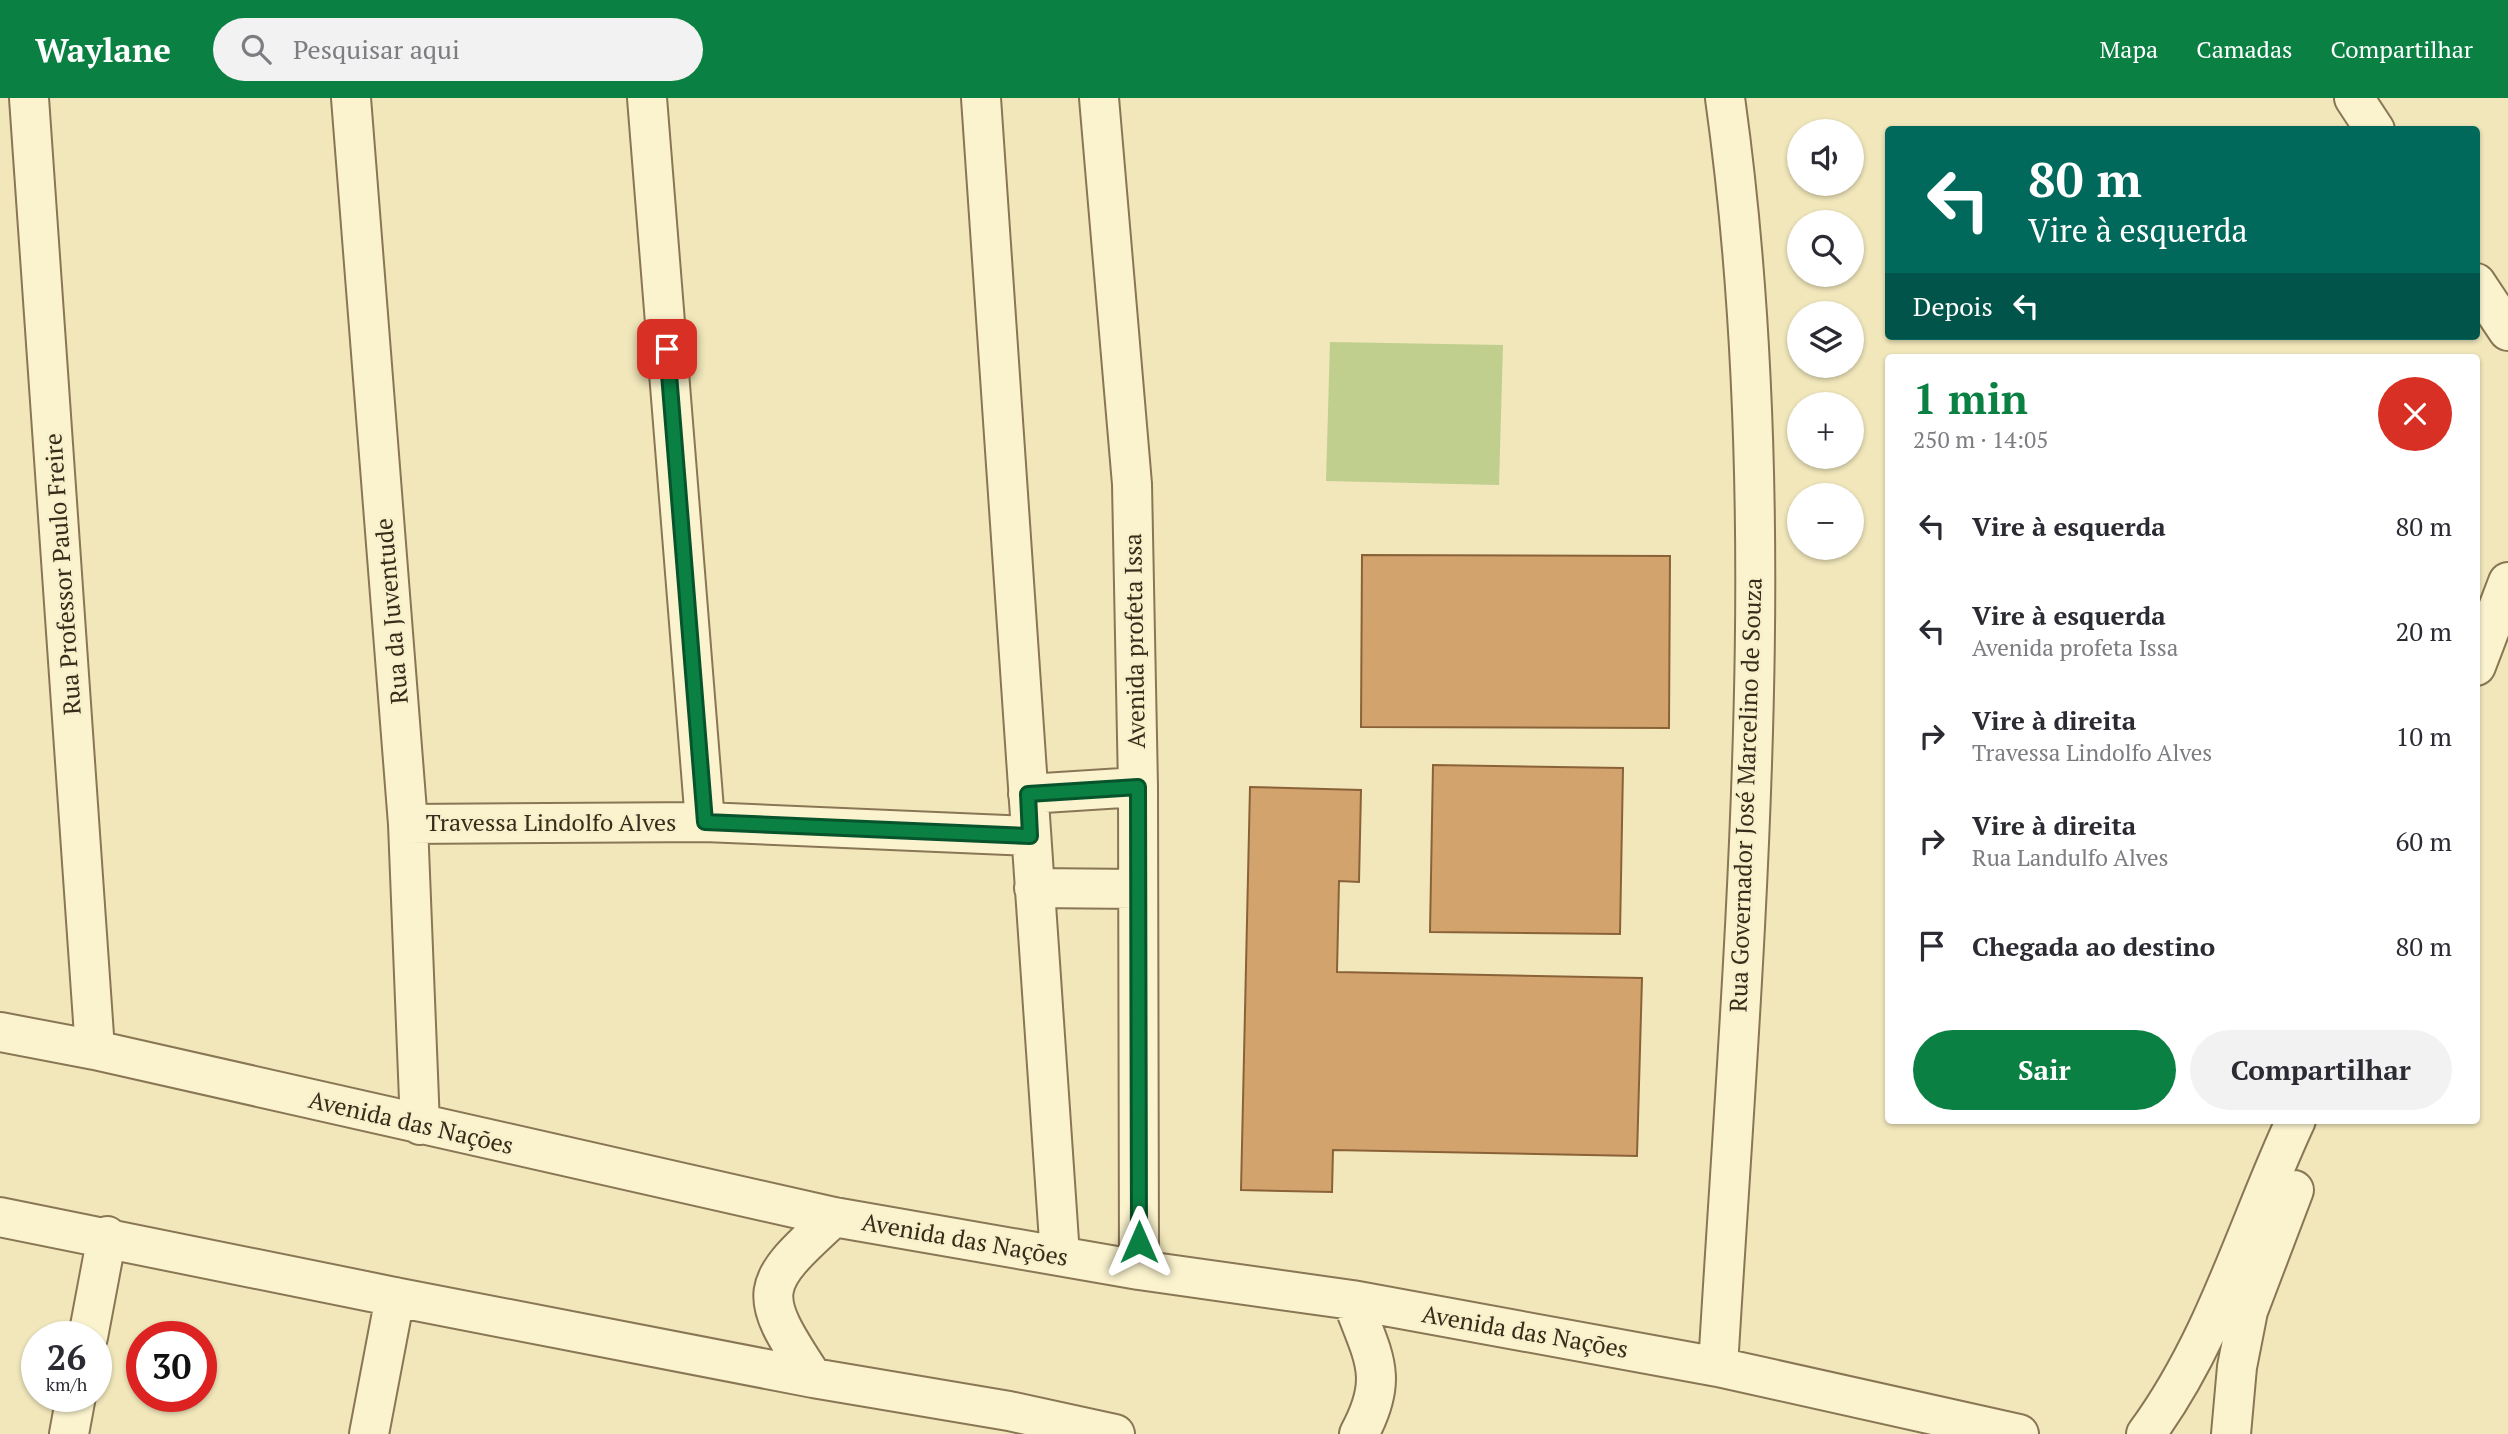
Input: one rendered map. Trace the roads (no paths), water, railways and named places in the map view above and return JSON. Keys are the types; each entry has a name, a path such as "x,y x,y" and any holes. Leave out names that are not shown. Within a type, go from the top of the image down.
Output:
{"street":[{"name":"Rua Professor Paulo Freire","path":"29,98 94,1050"},
{"name":"Rua da Juventude","path":"351,98 408,824 420,1125"},
{"path":"647,98 705,822"},
{"path":"981,98 1060,1256"},
{"name":"Avenida profeta Issa","path":"1099,98 1132,484 1138,787 1139,1269"},
{"name":"Rua Governador José Marcelino de Souza","path":"1718,1367 1755,673 1751,361 1725,98"},
{"path":"2354,98 2372,126"},
{"path":"2480,289 2508,331"},
{"path":"2480,656 2508,582"},
{"path":"1028,794 1138,787"},
{"name":"Travessa Lindolfo Alves","path":"408,824 705,822 1030,836"},
{"path":"1034,888 1138,889"},
{"name":"Avenida das Nações","path":"0,1032 94,1050 834,1217 1139,1269 1352,1300 1718,1367 2019,1434"},
{"path":"2146,1434 2173,1398 2204,1339 2294,1124"},
{"path":"2231,1434 2237,1367 2248,1311 2318,1124"},
{"path":"0,1217 107,1236 395,1297 813,1378 1007,1423 1097,1432"},
{"path":"813,1378 780,1329 772,1301 774,1285 781,1268 834,1217"},
{"path":"91,1321 107,1236"},
{"path":"369,1434 395,1297"},
{"path":"1352,1300 1377,1368 1378,1385 1371,1411 1359,1434"},
{"path":"69,1434 73,1412"}]}
